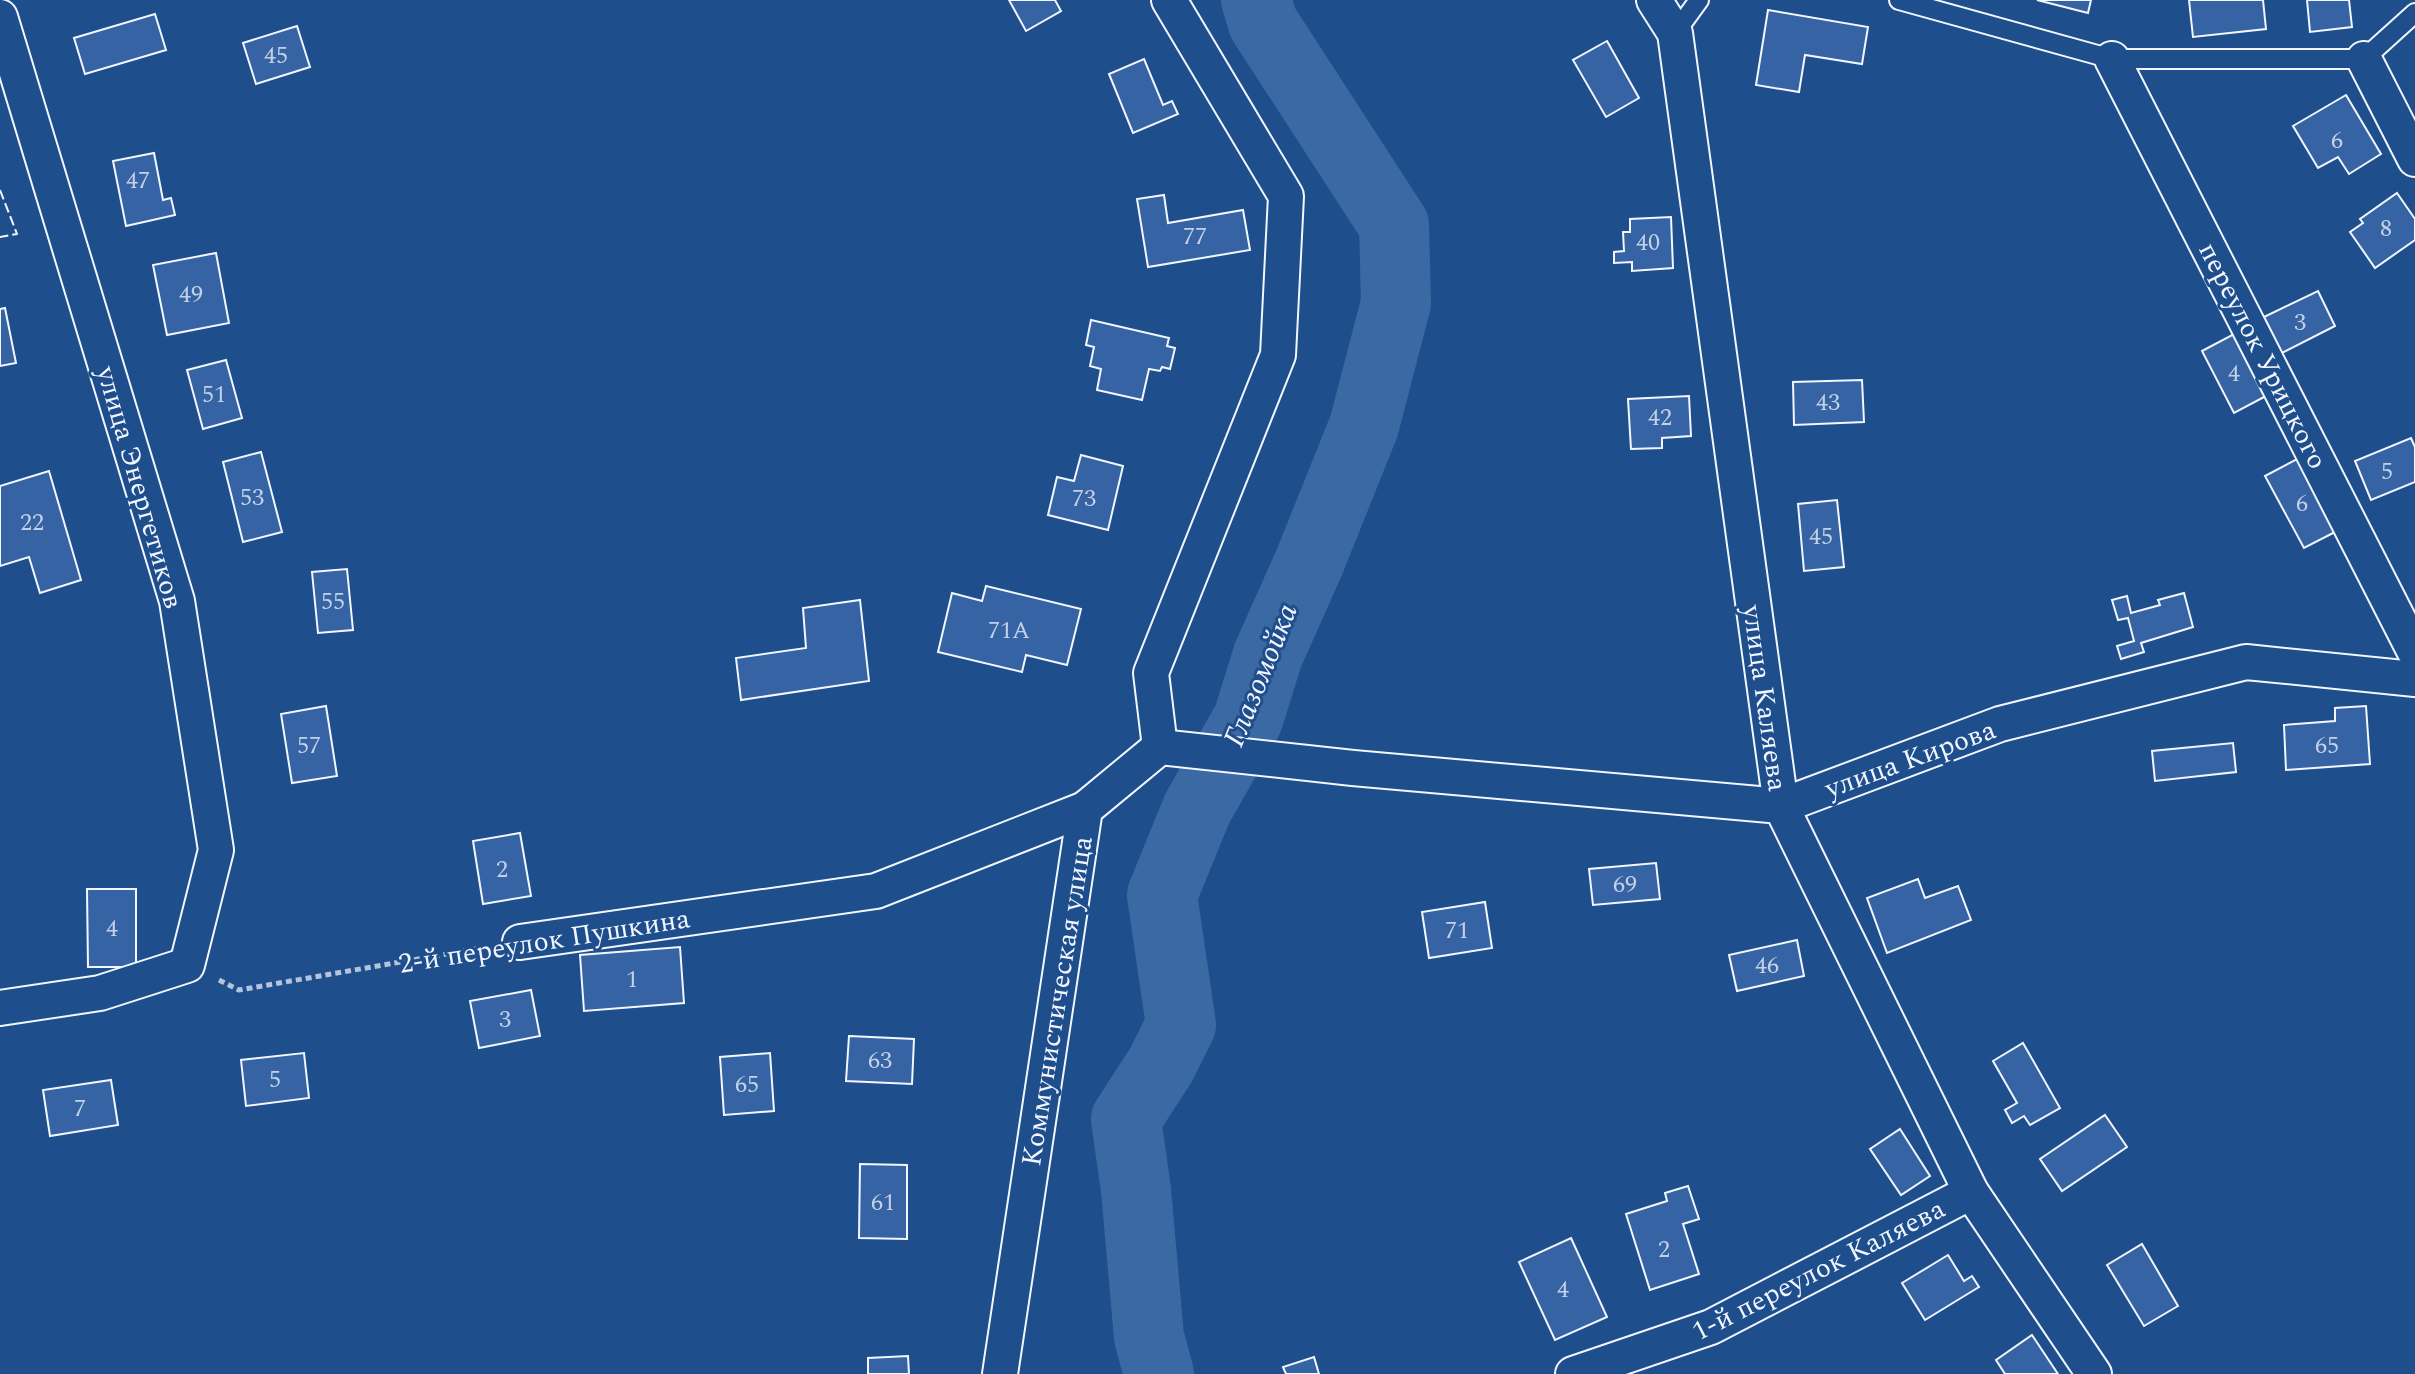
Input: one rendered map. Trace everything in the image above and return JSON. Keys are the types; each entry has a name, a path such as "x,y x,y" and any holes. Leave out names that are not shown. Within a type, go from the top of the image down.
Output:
{"street":[{"path":"1160,747 1151,673 1278,355 1286,196 1169,0"},
{"name":"улица Каляева","path":"1654,0 1675,33 1781,806 1971,1192 2094,1374"},
{"name":"улица Энергетиков","path":"0,17 177,601 216,850 187,965"},
{"name":"переулок Урицкого","path":"2112,59 2415,652"},
{"path":"2364,59 2415,159"},
{"name":"улица Кирова","path":"1160,747 1353,768 1781,806 2000,724 2246,662 2415,679"},
{"name":"Коммунистическая улица","path":"1000,1374 1085,809 1160,747"},
{"name":"2-й переулок Пушкина","path":"520,942 876,891 1085,809"},
{"path":"0,1008 100,993 187,965"},
{"name":"1-й переулок Каляева","path":"1573,1374 1711,1327 1971,1192"}],"lane":[{"path":"1675,33 1699,0"},
{"path":"1899,0 2112,59 2364,59 2415,13"}],"path":[{"name":"2-й переулок Пушкина","path":"187,965 239,990 520,942"}],"building":[{"path":"1009,0 1055,0 1061,11 1026,31"},
{"path":"2037,0 2091,0 2088,13"},
{"path":"2189,0 2263,0 2266,29 2193,37"},
{"path":"2307,0 2349,0 2352,27 2310,32"},
{"path":"1768,10 1868,27 1862,64 1805,55 1799,92 1756,85"},
{"path":"155,14 166,50 85,74 74,38"},
{"path":"297,26 310,67 256,84 243,43"},
{"path":"1607,41 1639,98 1606,117 1573,60"},
{"path":"1144,59 1163,105 1172,101 1178,114 1133,133 1109,74"},
{"path":"2346,95 2381,154 2349,174 2338,157 2318,168 2293,126"},
{"path":"154,153 163,200 171,198 175,215 126,226 113,161"},
{"path":"2397,193 2415,219 2415,240 2375,268 2350,232 2363,223 2360,219"},
{"path":"1164,195 1168,223 1243,210 1250,250 1148,267 1137,199"},
{"path":"1671,217 1673,268 1632,271 1632,262 1614,263 1614,252 1624,251 1623,232 1630,232 1630,219"},
{"path":"216,253 229,323 167,335 153,265"},
{"path":"2318,291 2335,326 2282,353 2264,317"},
{"path":"5,308 16,363 0,366 0,309"},
{"path":"1091,320 1169,338 1167,346 1175,348 1170,369 1149,369 1142,400 1097,390 1101,369 1090,366 1094,347 1086,345"},
{"path":"2234,334 2266,396 2234,413 2202,351"},
{"path":"226,360 242,418 203,429 187,370"},
{"path":"1862,380 1864,422 1794,425 1793,382"},
{"path":"1689,396 1691,436 1662,438 1662,448 1631,449 1628,399"},
{"path":"2411,438 2415,447 2415,482 2371,500 2355,461"},
{"path":"261,452 282,532 243,542 223,462"},
{"path":"1081,455 1123,466 1108,530 1048,515 1057,477 1074,481"},
{"path":"2299,458 2339,530 2304,548 2265,476"},
{"path":"49,471 81,580 40,593 29,557 0,566 0,486"},
{"path":"1837,500 1844,567 1804,571 1798,504"},
{"path":"347,569 353,630 318,633 312,572"},
{"path":"986,586 1081,609 1067,665 1026,655 1022,672 938,652 952,593 982,601"},
{"path":"2184,593 2193,627 2141,643 2144,652 2121,659 2117,646 2134,641 2128,618 2118,620 2112,600 2127,596 2131,613 2160,605 2158,600"},
{"path":"860,600 869,681 741,700 736,658 806,648 803,608"},
{"path":"326,706 337,776 292,783 281,714"},
{"path":"2366,706 2370,764 2286,770 2284,725 2335,721 2335,708"},
{"path":"2233,743 2236,772 2155,781 2152,751"},
{"path":"520,833 531,896 483,904 473,841"},
{"path":"1656,863 1660,899 1593,905 1589,869"},
{"path":"1918,879 1925,898 1958,886 1971,920 1887,953 1867,898"},
{"path":"87,889 136,889 136,967 88,967"},
{"path":"1485,902 1492,948 1429,958 1422,912"},
{"path":"1797,940 1804,976 1737,991 1729,955"},
{"path":"680,947 684,1003 584,1011 580,955"},
{"path":"531,990 540,1036 479,1048 470,1001"},
{"path":"849,1036 914,1039 912,1084 846,1081"},
{"path":"2023,1043 2060,1108 2030,1125 2024,1116 2012,1123 2005,1110 2017,1103 1993,1061"},
{"path":"304,1053 309,1098 246,1106 241,1060"},
{"path":"770,1053 774,1111 724,1115 720,1057"},
{"path":"111,1080 118,1125 50,1136 43,1090"},
{"path":"2105,1115 2127,1147 2062,1191 2040,1159"},
{"path":"1900,1129 1930,1176 1901,1195 1870,1149"},
{"path":"860,1164 907,1165 907,1239 859,1238"},
{"path":"1688,1186 1699,1219 1683,1224 1699,1274 1650,1290 1626,1214 1667,1201 1665,1193"},
{"path":"1571,1238 1607,1317 1555,1340 1519,1262"},
{"path":"2142,1244 2178,1306 2144,1326 2107,1265"},
{"path":"1948,1255 1964,1281 1972,1276 1979,1287 1925,1320 1902,1283"},
{"path":"2032,1335 2058,1374 2005,1374 1996,1360"},
{"path":"908,1356 909,1374 868,1374 868,1358"},
{"path":"1314,1357 1319,1374 1286,1374 1283,1367"}],"waterway":[{"name":"Глазомойка","path":"1159,1374 1149,1337 1136,1190 1126,1119 1161,1065 1181,1025 1162,895 1197,809 1248,719 1268,655 1364,426 1396,303 1394,225 1263,23 1256,0"}],"fence":[{"path":"0,190 17,234 0,237"}]}
